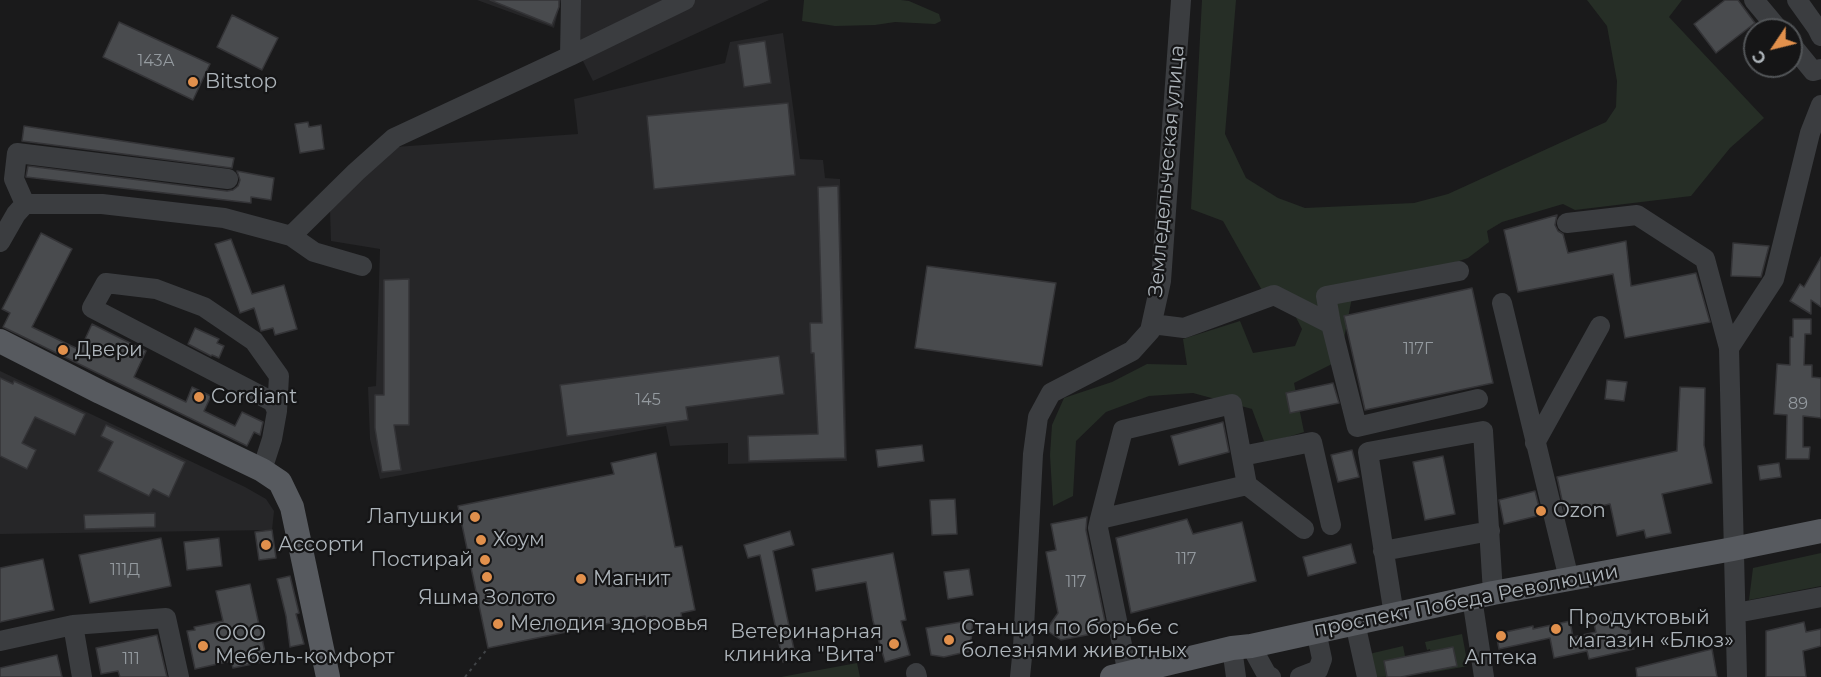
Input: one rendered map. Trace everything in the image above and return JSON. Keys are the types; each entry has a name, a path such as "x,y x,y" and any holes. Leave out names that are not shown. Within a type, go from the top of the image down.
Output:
{"main road":[{"path":"0,341 262,470 280,482 292,507 328,677"},
{"name":"проспект Победа Революции","path":"1120,675 1482,596 1821,531"}],"street":[{"path":"291,236 394,138 685,0"},
{"name":"Земледельческая улица","path":"1020,677 1033,454 1038,417 1051,393 1132,351 1150,331 1152,324 1161,281 1181,0"},
{"path":"1754,0 1769,18"},
{"path":"1797,0 1821,36"},
{"path":"570,56 573,1"},
{"path":"1803,59 1813,71 1821,69"},
{"path":"1729,348 1774,279 1810,133 1821,105"},
{"path":"25,204 15,179 17,153 228,179"},
{"path":"0,242 16,214 25,204 102,204 224,218 291,236 314,252 362,266"},
{"path":"1567,223 1637,215 1705,260 1729,348 1737,677"},
{"path":"1459,271 1326,296 1358,427 1478,399"},
{"path":"262,470 272,439 277,411 279,376 254,341 204,308 156,289 106,283 92,308 273,402 277,411"},
{"path":"1152,324 1184,328 1274,296 1331,324"},
{"path":"1502,303 1569,579"},
{"path":"1535,443 1600,326"},
{"path":"1120,675 1098,528 1123,430 1232,404 1247,485 1304,529"},
{"path":"1394,615 1368,452 1483,431 1490,531 1482,596 1484,677"},
{"path":"1242,456 1312,442 1331,525"},
{"path":"1100,519 1247,485"},
{"path":"1383,551 1490,531"},
{"path":"1736,613 1821,597"},
{"path":"0,642 73,625 166,618 179,677"},
{"path":"1354,623 1367,677"},
{"path":"73,625 82,677"},
{"path":"1300,677 1317,670 1322,659 1316,631"},
{"path":"1236,677 1241,647"},
{"path":"1241,647 1271,677"}],"path":[{"path":"465,677 488,648"}],"shaded area":[{"path":"477,0 561,0 554,28"},
{"path":"567,0 769,0 593,81 562,19"},
{"path":"804,0 909,1 939,14 941,21 935,24 895,22 835,26 802,21"},
{"path":"1202,0 1236,0 1225,134 1246,178 1278,198 1305,208 1414,203 1448,194 1606,122 1616,107 1617,81 1607,26 1587,0 1682,0 1669,17 1764,118 1730,148 1691,196 1575,210 1563,204 1502,222 1487,231 1489,242 1468,258 1352,297 1340,360 1294,383 1304,432 1265,444 1252,409 1193,393 1149,396 1106,412 1076,441 1073,496 1053,506 1050,455 1052,425 1064,398 1112,382 1147,364 1187,365 1183,339 1240,321 1253,353 1295,346 1302,329 1289,304 1268,301 1223,221 1191,209"},
{"path":"783,33 800,159 823,160 825,178 840,179 847,461 728,464 728,443 670,446 666,426 380,479 370,439 368,387 376,386 380,249 331,241 330,210 395,147 578,134 574,99 725,63 730,42"},
{"path":"0,371 266,499 274,511 272,530 0,534"},
{"path":"1821,553 1821,586 1749,600 1753,568"},
{"path":"1462,634 1468,666 1429,673 1427,662 1432,661 1430,649 1427,650 1425,642"},
{"path":"1403,646 1409,676 1373,677 1369,654"},
{"path":"857,663 860,677 781,677"}],"building":[{"path":"490,0 559,0 559,7 552,25"},
{"path":"1725,0 1738,0 1751,18 1743,18 1743,32 1716,53 1694,24"},
{"path":"232,15 278,38 262,70 217,47"},
{"path":"119,22 210,64 193,100 103,57"},
{"path":"765,41 771,83 744,87 738,45"},
{"path":"788,103 795,175 654,189 647,116"},
{"path":"308,122 309,127 321,125 324,149 300,153 295,124"},
{"path":"24,126 234,158 232,168 22,141"},
{"path":"28,166 227,191 238,186 240,180 237,171 274,178 271,200 251,197 251,203 26,177"},
{"path":"838,186 845,458 749,461 748,436 818,434 814,353 811,353 810,323 822,323 818,187"},
{"path":"1557,215 1555,225 1563,234 1568,253 1626,241 1631,286 1696,273 1710,322 1625,338 1613,274 1518,292 1504,230"},
{"path":"41,233 72,249 32,327 80,350 92,324 146,351 134,377 186,402 192,387 211,396 204,411 235,426 242,412 263,422 260,435 254,432 247,446 3,327 10,313 2,309"},
{"path":"231,239 252,294 284,285 297,329 275,335 273,328 261,331 254,308 240,313 215,244"},
{"path":"1733,243 1769,246 1761,277 1731,276"},
{"path":"1821,257 1821,307 1811,300 1811,314 1790,301 1800,284 1804,287"},
{"path":"927,266 1056,283 1042,366 915,348"},
{"path":"409,279 409,425 394,425 401,470 382,472 375,428 375,395 384,395 384,280"},
{"path":"1472,288 1493,383 1365,410 1344,316"},
{"path":"1793,319 1811,319 1811,334 1805,334 1804,365 1812,365 1812,377 1821,378 1821,418 1803,416 1803,447 1810,447 1809,459 1786,459 1787,415 1774,414 1777,364 1790,365 1790,337 1793,337"},
{"path":"195,328 219,339 217,343 224,346 219,358 188,344"},
{"path":"779,356 784,394 686,407 688,420 567,436 560,385"},
{"path":"0,378 13,384 14,381 85,414 75,435 35,417 22,443 36,450 27,469 0,456"},
{"path":"1607,380 1627,382 1624,401 1605,399"},
{"path":"1333,383 1339,403 1290,413 1286,393"},
{"path":"1680,387 1705,388 1704,445 1712,483 1662,494 1671,533 1646,538 1644,530 1617,536 1610,504 1565,514 1557,477 1677,451"},
{"path":"1223,422 1229,452 1179,465 1171,436"},
{"path":"106,425 185,462 169,497 153,489 149,496 98,471 113,442 101,436"},
{"path":"922,445 924,461 878,467 876,450"},
{"path":"1352,450 1359,477 1338,482 1331,455"},
{"name":"Магнит","path":"656,453 675,547 682,546 695,610 681,613 682,619 647,626 645,616 488,648 458,506 614,474 611,463"},
{"path":"1443,456 1455,514 1425,520 1413,462"},
{"path":"1779,463 1781,477 1760,480 1758,466"},
{"path":"1535,491 1541,515 1504,524 1499,500"},
{"path":"955,499 957,534 932,535 930,500"},
{"path":"155,513 155,527 85,529 84,515"},
{"path":"1087,517 1086,530 1107,631 1061,640 1046,630 1058,613 1046,552 1056,550 1051,524"},
{"path":"1187,519 1193,534 1242,522 1256,581 1131,613 1116,538"},
{"name":"Ассорти","path":"272,530 276,558 259,560 255,532"},
{"path":"790,531 794,545 773,551 796,659 783,662 760,555 748,558 744,545"},
{"path":"161,538 171,586 90,603 79,555"},
{"path":"219,538 222,566 187,570 184,542"},
{"path":"1351,544 1356,563 1308,576 1303,557"},
{"path":"893,553 906,620 901,621 910,655 885,662 873,621 866,582 816,591 812,569"},
{"path":"43,559 54,610 0,622 0,568"},
{"path":"969,569 973,595 948,599 944,572"},
{"path":"290,576 304,644 290,647 286,616 277,579"},
{"path":"250,584 267,661 233,668 231,661 195,669 187,631 195,630 194,627 223,621 216,591"},
{"path":"1616,611 1619,627 1629,625 1634,649 1589,659 1587,651 1554,658 1550,638 1499,649 1496,634 1570,621 1573,637 1596,632 1592,616"},
{"name":"Станция по борьбе с болезнями животных","path":"973,620 970,651 944,657 931,655 926,628"},
{"path":"1804,622 1806,632 1821,629 1821,646 1803,651 1806,677 1766,677 1766,631"},
{"path":"157,635 167,677 120,677 118,671 101,674 96,648"},
{"path":"1453,647 1457,666 1401,677 1387,677 1384,661"},
{"path":"1712,649 1717,677 1637,677 1636,668"},
{"path":"57,655 62,677 0,677 0,668"}],"place":[{"name":"Bitstop","path":"193,82"},
{"name":"Двери","path":"63,350"},
{"name":"Cordiant","path":"199,397"},
{"name":"Ozon","path":"1541,511"},
{"name":"Лапушки","path":"475,517"},
{"name":"Хоум","path":"481,540"},
{"name":"Ассорти","path":"266,545"},
{"name":"Постирай","path":"485,560"},
{"name":"Яшма Золото","path":"487,577"},
{"name":"Магнит","path":"581,579"},
{"name":"Мелодия здоровья","path":"498,624"},
{"name":"Продуктовый магазин «Блюз»","path":"1556,629"},
{"name":"Аптека","path":"1501,636"},
{"name":"Станция по борьбе с болезнями животных","path":"949,640"},
{"name":"Ветеринарная клиника \"Вита\"","path":"894,644"},
{"name":"ООО Мебель-комфорт","path":"203,646"}]}
